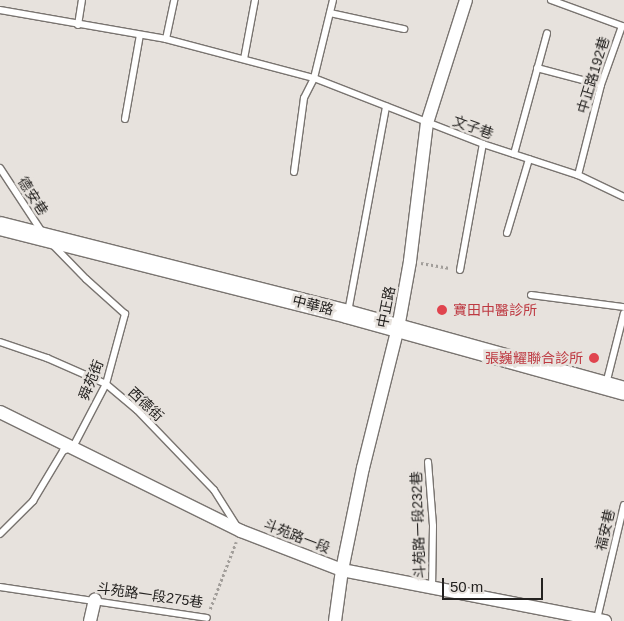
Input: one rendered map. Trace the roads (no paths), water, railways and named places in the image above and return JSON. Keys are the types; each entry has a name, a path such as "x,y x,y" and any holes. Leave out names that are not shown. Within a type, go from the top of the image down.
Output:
{"main road":[{"name":"中華路","path":"0,226 347,314 624,391"}],"street":[{"name":"中正路","path":"335,621 342,570 363,468 398,328 410,261 427,123 466,0"},
{"name":"斗苑路一段","path":"0,412 74,446 240,531 342,570 601,620"},
{"path":"90,621 95,600"}],"lane":[{"path":"78,25 82,0"},
{"path":"166,39 174,0"},
{"path":"244,59 255,0"},
{"path":"294,172 304,98 314,78 334,0"},
{"name":"中正路192巷","path":"551,0 622,26 601,85 578,175"},
{"name":"文子巷","path":"0,10 166,39 314,78 484,144 578,175 624,197"},
{"path":"330,13 404,29"},
{"path":"514,154 547,32"},
{"path":"125,119 140,35"},
{"path":"537,68 601,85"},
{"path":"347,314 386,107"},
{"path":"460,270 484,144"},
{"path":"507,233 529,159"},
{"name":"德安巷","path":"1,171 45,237"},
{"name":"舜苑街","path":"0,534 33,501 63,451 74,446 106,384 125,314 86,279 45,237"},
{"path":"531,295 624,307"},
{"path":"605,386 624,313"},
{"name":"西德街","path":"0,342 47,358 106,384 137,410 214,490 240,531"},
{"name":"斗苑路一段232巷","path":"428,462 432,526 432,587"},
{"name":"福安巷","path":"601,620 624,505"},
{"name":"斗苑路一段275巷","path":"0,587 207,618"}],"place":[{"name":"寶田中醫診所","path":"442,310"},
{"name":"張巍耀聯合診所","path":"594,358"}]}
